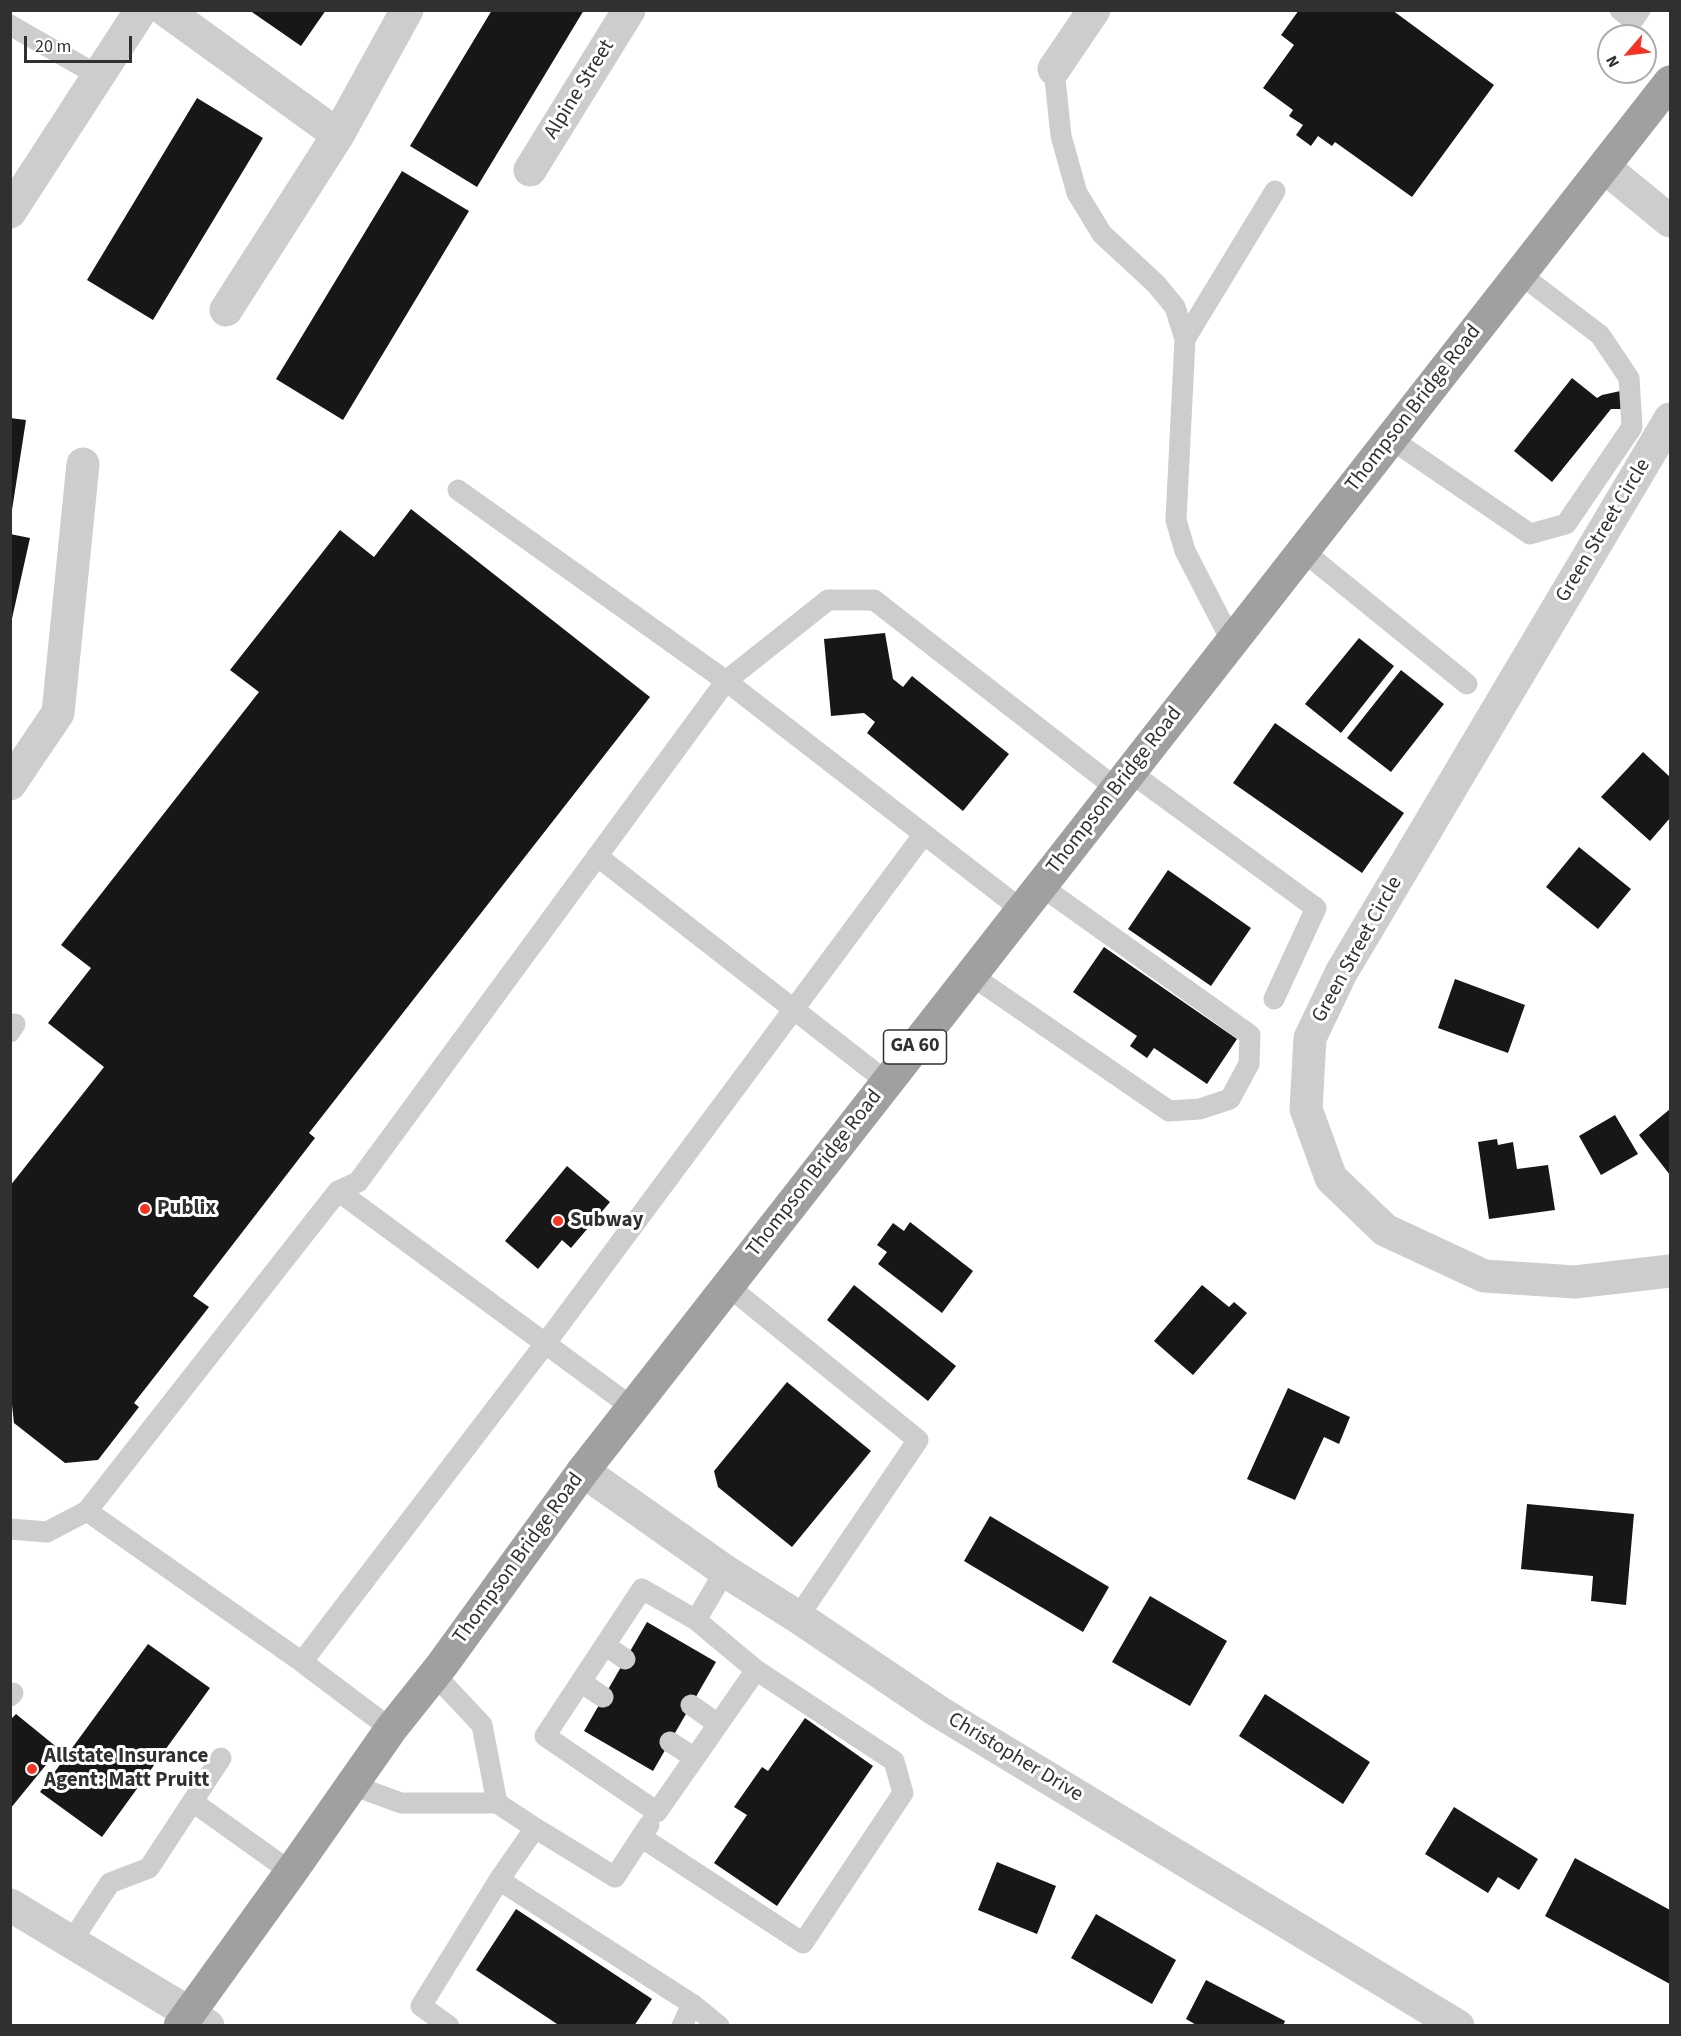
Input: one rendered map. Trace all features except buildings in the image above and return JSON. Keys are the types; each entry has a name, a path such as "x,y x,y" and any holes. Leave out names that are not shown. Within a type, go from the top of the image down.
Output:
{"highway":[{"name":"Thompson Bridge Road","path":"192,2021 352,1785 583,1472 1671,82"}],"street":[{"path":"10,212 141,10"},
{"path":"165,10 338,135"},
{"path":"226,310 338,135 407,10"},
{"name":"Alpine Street","path":"530,170 629,10"},
{"path":"1053,69 1094,10"},
{"path":"1604,166 1671,221"},
{"name":"Green Street Circle","path":"1671,419 1341,973 1310,1038 1306,1109 1331,1178 1385,1230 1484,1276 1575,1282 1671,1271"},
{"path":"10,784 58,712 83,464"},
{"name":"Christopher Drive","path":"583,1472 725,1570 939,1712 1458,2025"},
{"path":"10,1905 71,1941 192,2021"}],"lane":[{"path":"1620,10 1633,20 1640,10"},
{"path":"10,25 99,76"},
{"path":"1053,69 1061,136 1077,193 1102,234 1156,284 1175,307 1185,339 1176,520 1185,551 1232,642"},
{"path":"1185,339 1275,192"},
{"path":"1390,439 1530,534 1566,524 1632,427 1629,378 1600,336 1520,274"},
{"path":"458,489 726,681 924,834 1032,898 1250,1035 1249,1064 1230,1099 1200,1109 1169,1111 971,975"},
{"path":"1303,551 1467,684"},
{"path":"10,1529 47,1532 87,1511 338,1191 358,1182 726,681 828,600 874,600 1123,781 1316,908 1274,999"},
{"path":"302,1662 545,1344 924,834"},
{"path":"597,856 887,1082"},
{"path":"338,1191 633,1408"},
{"path":"728,1286 918,1440 798,1617"},
{"path":"87,1511 302,1662 392,1729"},
{"path":"696,1620 725,1570"},
{"path":"641,1837 803,1943 903,1793 894,1761 756,1670 696,1620 642,1589 545,1736 657,1812"},
{"path":"605,1645 625,1659"},
{"path":"352,1785 401,1803 497,1803 615,1877 657,1812 756,1670"},
{"path":"435,1675 482,1725 497,1803"},
{"path":"581,1682 603,1697"},
{"path":"691,1705 718,1724"},
{"path":"670,1742 695,1758"},
{"path":"71,1941 110,1882 150,1868 221,1758"},
{"path":"193,1802 291,1872"},
{"path":"450,2025 421,2006 499,1880 535,1828"},
{"path":"499,1880 692,2004 719,2025"},
{"path":"682,2025 692,2004"}],"place":[{"name":"Publix","path":"145,1209"},
{"name":"Subway","path":"558,1221"},
{"name":"Allstate Insurance Agent: Matt Pruitt","path":"32,1769"}]}
